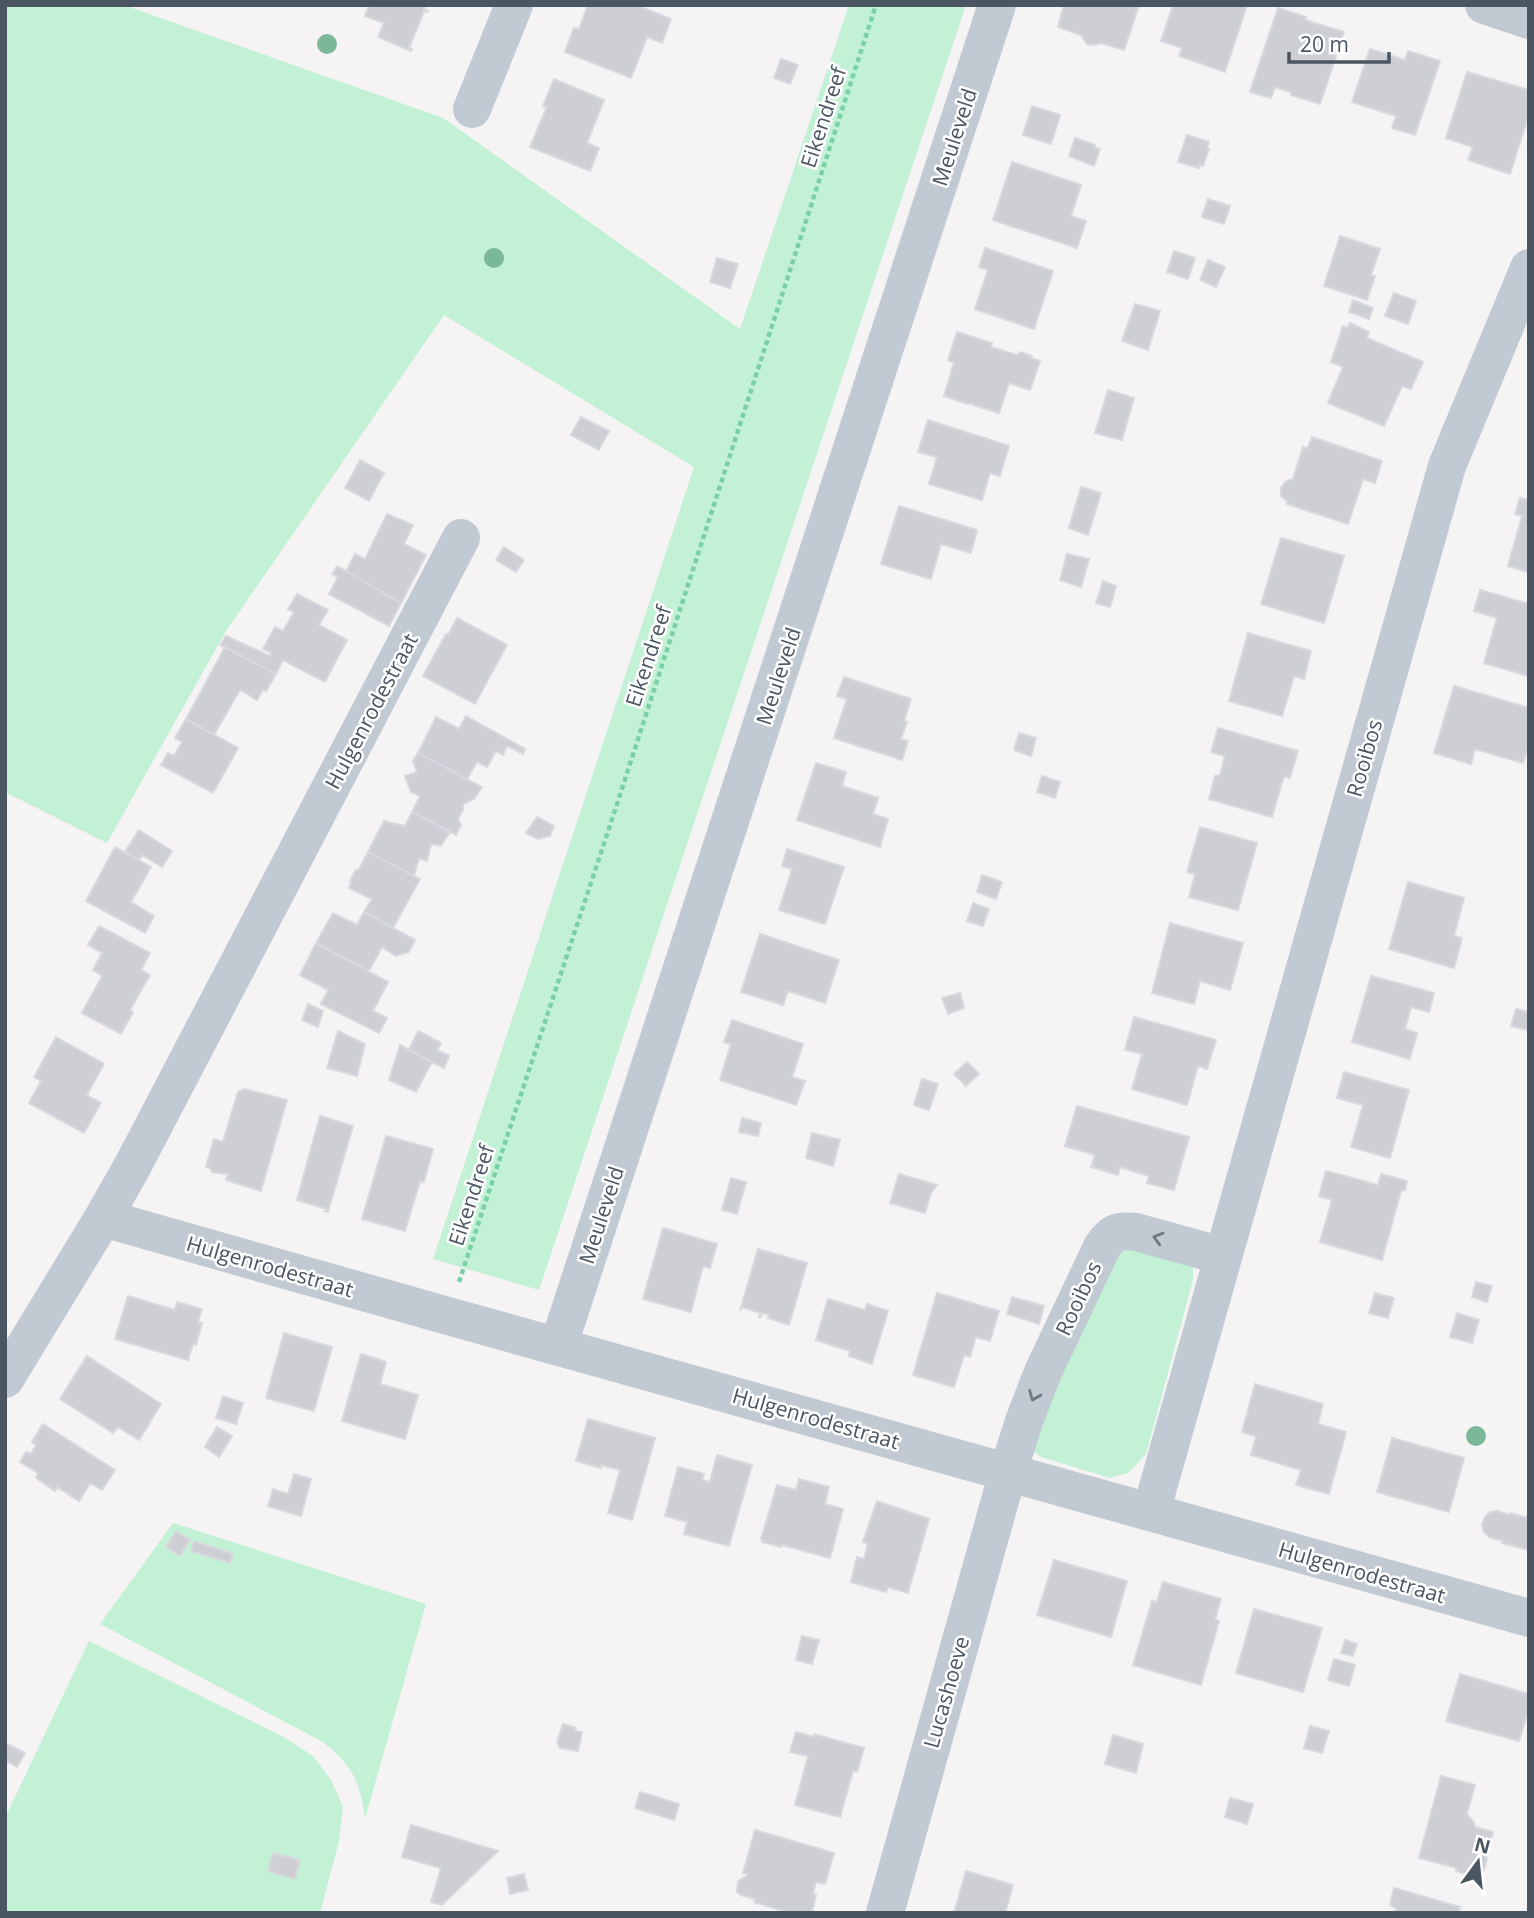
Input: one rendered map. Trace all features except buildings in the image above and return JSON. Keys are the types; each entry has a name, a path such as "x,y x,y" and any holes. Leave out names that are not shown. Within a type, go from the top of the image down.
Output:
{"street":[{"path":"472,109 514,5"},
{"name":"Meuleveld","path":"558,1346 997,5"},
{"path":"1484,5 1529,20"},
{"name":"Rooibos","path":"1151,1512 1447,466 1529,268"},
{"name":"Hulgenrodestraat","path":"5,1378 139,1155 461,538"},
{"name":"Hulgenrodestraat","path":"103,1217 447,1316 1529,1618"},
{"name":"Rooibos","path":"1008,1472 1024,1421 1044,1372 1102,1247 1111,1235 1123,1230 1136,1231 1223,1256"},
{"name":"Lucashoeve","path":"885,1913 1008,1472"}],"path":[{"name":"Eikendreef","path":"447,1316 876,5"}],"green space":[{"path":"5,5 124,5 443,118 740,329 849,5 966,5 539,1290 433,1259 694,467 444,315 226,631 107,843 5,792"},
{"path":"1113,1246 1189,1259 1193,1268 1193,1280 1146,1454 1128,1473 1110,1478 1041,1457 1032,1450"},
{"path":"173,1523 426,1604 365,1819 361,1795 353,1776 342,1759 323,1742 100,1624"},
{"path":"89,1641 282,1736 313,1756 331,1780 343,1807 339,1841 320,1913 5,1913 5,1818"}]}
